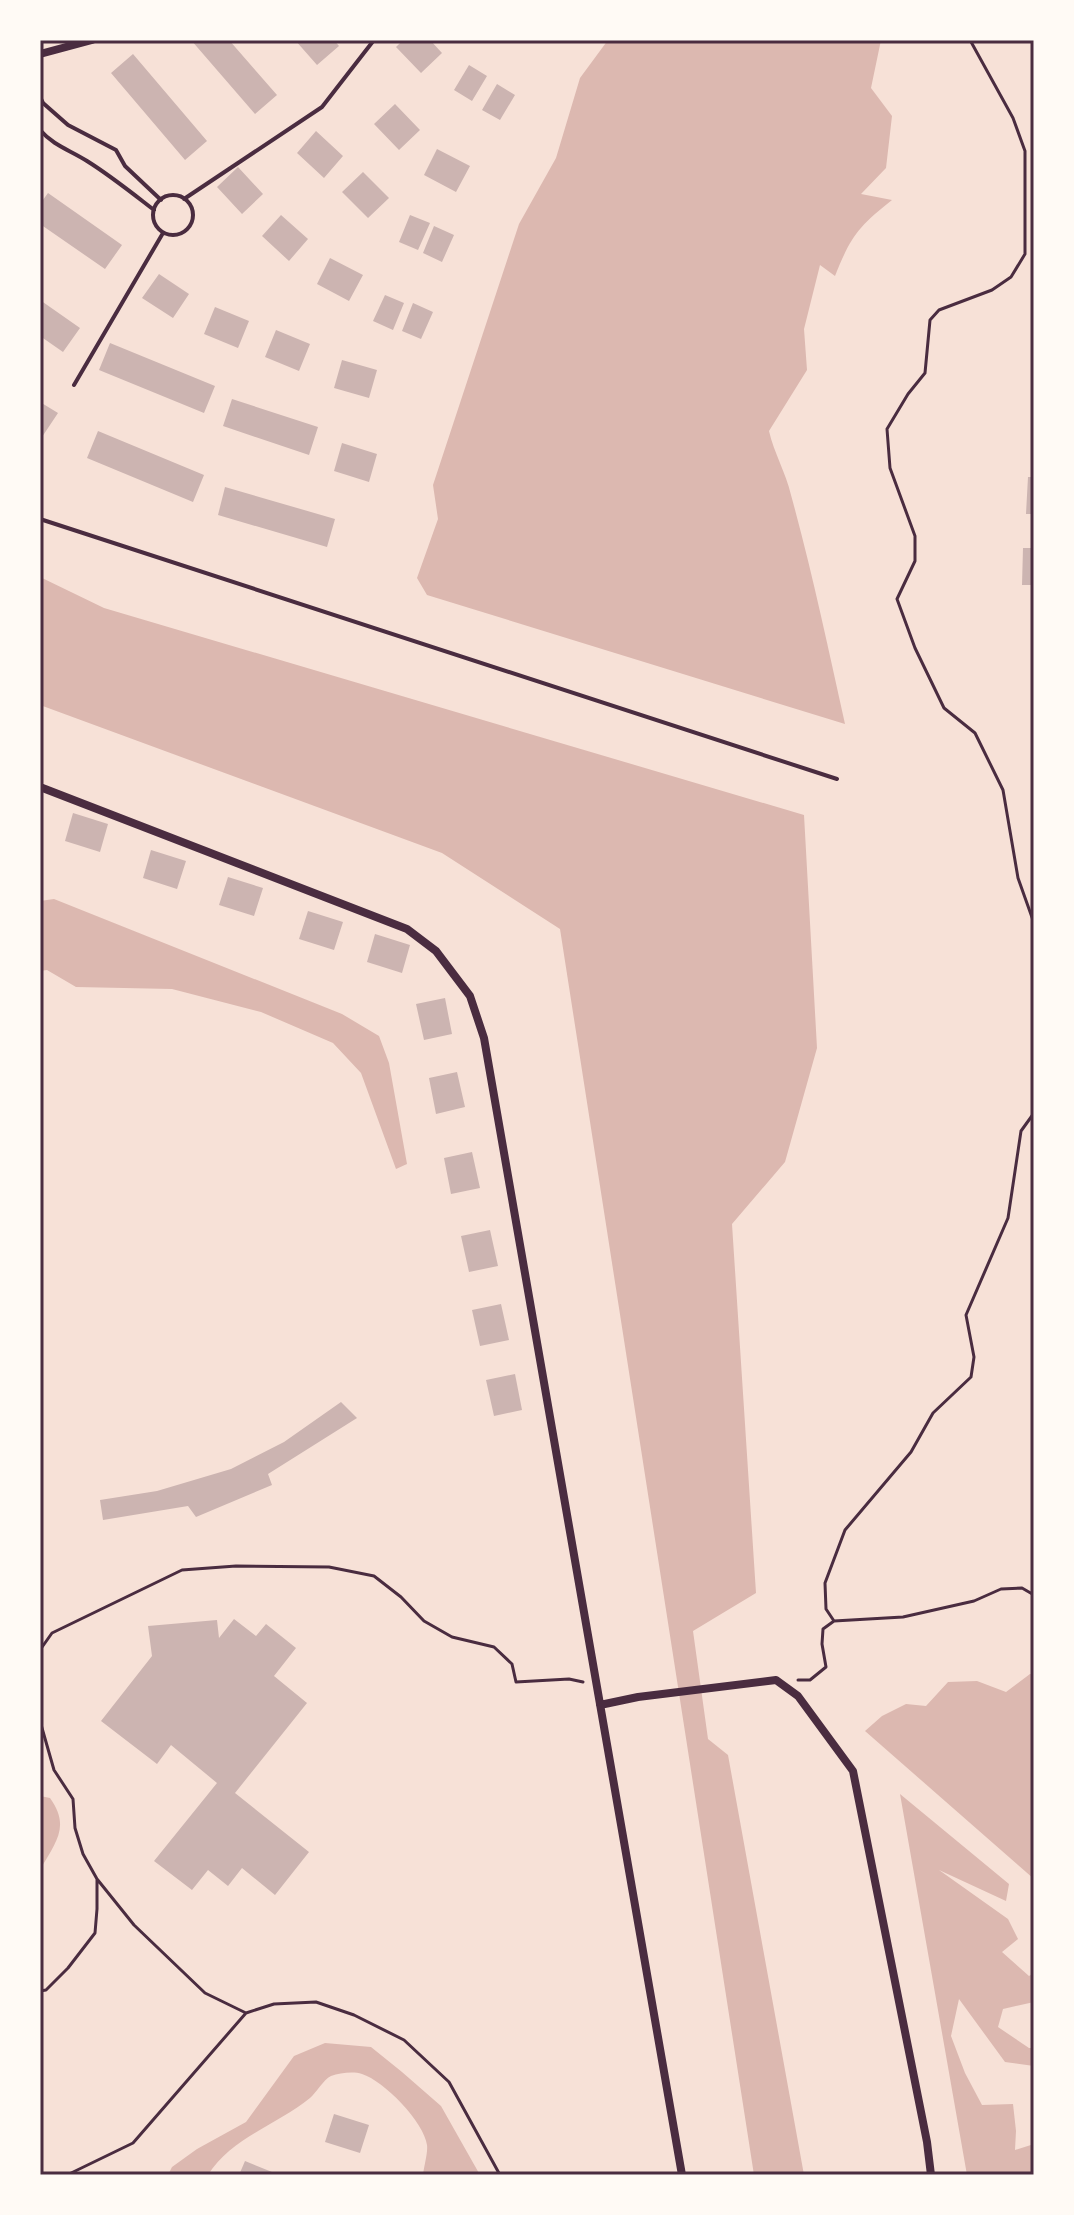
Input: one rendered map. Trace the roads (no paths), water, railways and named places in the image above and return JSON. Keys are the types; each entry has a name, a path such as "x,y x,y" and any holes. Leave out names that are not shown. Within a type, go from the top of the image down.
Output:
{"street":[{"path":"40,54 92,40"},
{"path":"40,787 407,929 436,951 470,996 484,1038 682,2175"},
{"path":"600,1705 638,1697 776,1680 798,1696 853,1771 931,2175"}],"lane":[{"path":"184,199 322,107 374,40"},
{"path":"40,97 68,125 116,150 125,166 161,200"},
{"path":"40,130 63,150 83,158 112,177 154,210"},
{"path":"172,195 184,199 193,209 189,228 177,235 163,233 155,223 154,210 161,200 172,195"},
{"path":"74,385 163,233"},
{"path":"40,519 837,779"}]}
